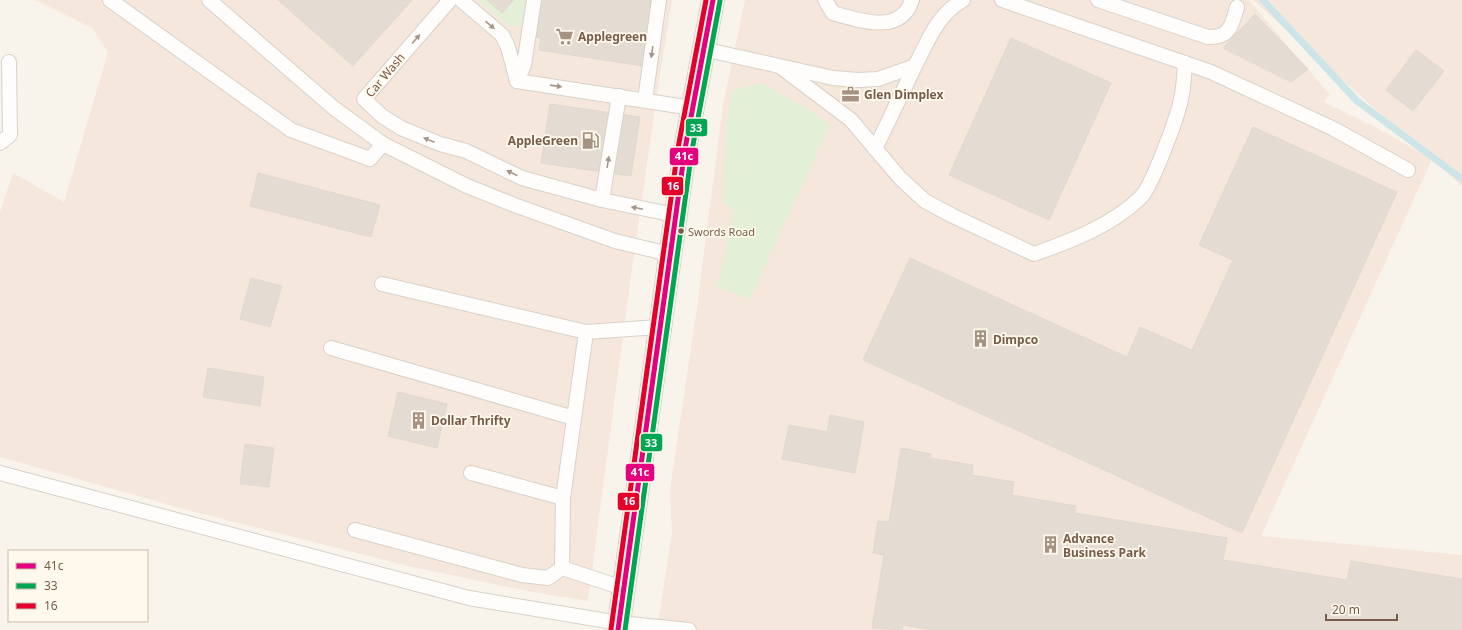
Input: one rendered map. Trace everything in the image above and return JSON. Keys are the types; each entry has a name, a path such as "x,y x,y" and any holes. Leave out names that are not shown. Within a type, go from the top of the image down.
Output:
{"main road":[{"path":"618,627 669,254 692,108 713,0"}],"lane":[{"path":"110,0 291,130 370,159 383,144"},
{"path":"209,0 335,109 383,144 467,186 516,206 615,241 669,254"},
{"name":"Car Wash","path":"450,0 364,99 382,116 401,128 440,144 466,151 522,178 602,200"},
{"path":"461,0 502,35 508,47 517,81"},
{"path":"517,81 524,65 534,0"},
{"path":"644,100 659,0"},
{"path":"825,0 833,13 873,22 895,21 909,11 912,0"},
{"path":"875,149 937,23 945,14 963,0"},
{"path":"1002,0 1185,63 1240,84 1318,122 1408,170"},
{"path":"1098,0 1208,37 1222,36 1231,27 1237,7"},
{"path":"703,50 832,78 858,80 878,78 915,66"},
{"path":"0,143 10,135 9,62"},
{"path":"782,68 851,120 900,178 925,200 954,216 1034,254 1071,241 1116,216 1142,196 1152,180 1181,99 1185,63"},
{"path":"517,81 692,108"},
{"path":"619,96 602,200 675,215"},
{"path":"382,284 586,332 659,327"},
{"path":"562,568 563,498 586,332"},
{"path":"331,348 574,418"},
{"path":"0,473 469,598 618,627 689,630"},
{"path":"471,473 563,498"},
{"path":"355,530 522,575 548,578 562,568"},
{"path":"562,568 623,588"}],"shaded area":[{"path":"35,0 479,0 510,26 523,26 526,0 672,0 630,283 588,601 532,592 408,566 191,511 0,457 0,212 13,173 64,202 108,52 92,28"},
{"path":"745,0 1249,0 1330,95 1324,102 1379,129 1430,158 1253,0 1462,0 1462,186 1432,159 1261,536 1462,555 1462,630 657,630 672,532 670,490 697,307 723,105"}],"green space":[{"path":"479,0 526,0 523,26 510,26"},
{"path":"762,83 813,112 830,125 750,299 717,287 734,209 722,203 727,120 732,90"}],"building":[{"path":"278,0 412,0 353,66"},
{"path":"487,0 514,0 502,13"},
{"path":"541,0 653,0 643,66 539,50 541,38 536,37"},
{"path":"1255,14 1308,69 1291,82 1223,48"},
{"path":"1011,38 1111,83 1049,220 949,175"},
{"path":"1416,50 1444,71 1413,111 1386,90"},
{"name":"Glen Dimplex","path":"850,84 861,89 854,104 843,99 845,95 842,93 844,88 847,89"},
{"path":"550,104 640,117 631,176 541,163"},
{"name":"Dimpco","path":"1253,127 1397,192 1242,533 863,360 910,258 1127,357 1140,327 1192,350 1233,260 1199,245"},
{"path":"258,173 380,205 371,237 250,206"},
{"path":"251,278 282,286 270,327 240,319"},
{"path":"208,368 264,377 260,406 203,397"},
{"name":"Dollar Thrifty","path":"398,392 447,404 437,448 388,436"},
{"path":"830,415 864,422 855,473 782,459 789,425 827,432"},
{"path":"245,444 274,448 269,487 240,484"},
{"name":"Advance Business Park","path":"901,448 931,454 930,458 973,465 972,475 1014,482 1012,495 1076,506 1075,513 1227,538 1223,560 1347,580 1351,561 1462,579 1462,630 933,630 903,625 902,630 872,628 884,555 873,553 878,521 889,522"}],"waterway":[{"path":"1263,0 1357,101 1462,179"}],"transit line":[{"name":"16","path":"611,629 678,148 706,0"},
{"name":"41c","path":"618,630 685,149 713,0"},
{"name":"33","path":"625,630 692,150 720,1"}],"place":[{"name":"Applegreen","path":"565,36"},
{"name":"Glen Dimplex","path":"851,94"},
{"name":"AppleGreen","path":"591,140"},
{"name":"Swords Road","path":"681,231"},
{"name":"Dimpco","path":"980,339"},
{"name":"Dollar Thrifty","path":"418,420"},
{"name":"Advance Business Park","path":"1050,545"}]}
